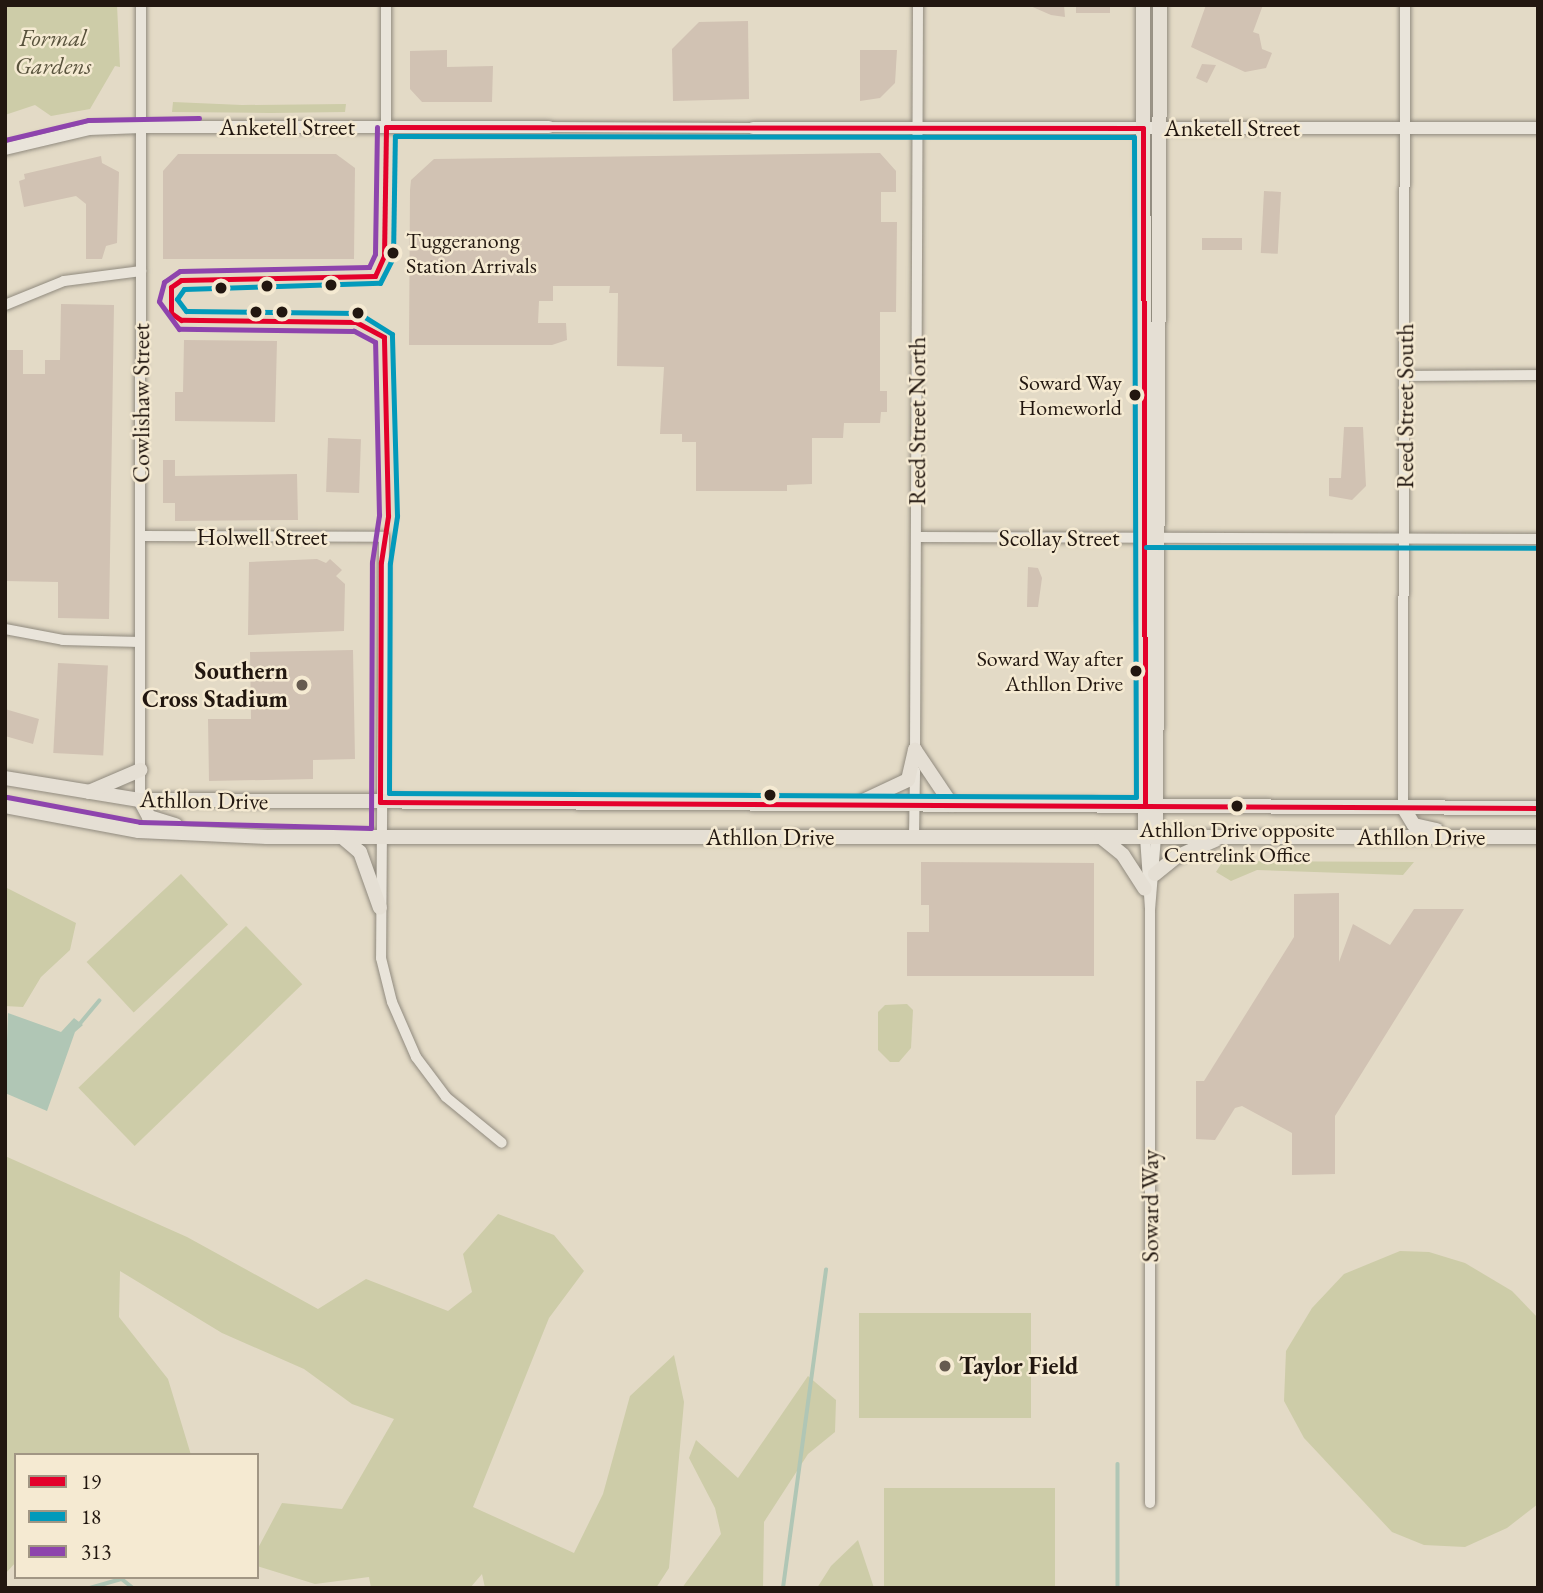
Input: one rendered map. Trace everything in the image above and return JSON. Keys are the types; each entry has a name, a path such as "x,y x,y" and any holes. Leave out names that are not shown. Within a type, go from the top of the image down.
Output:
{"main road":[{"name":"Soward Way","path":"1143,5 1151,538"},
{"name":"Soward Way","path":"1150,837 1151,538 1160,5"},
{"path":"846,804 898,789 908,780 915,750"},
{"path":"915,750 952,805"},
{"path":"81,794 140,770"},
{"name":"Athllon Drive","path":"5,778 81,794 140,800 1538,808"},
{"path":"90,824 124,822 140,800 156,821 228,835"},
{"name":"Athllon Drive","path":"5,806 90,824 228,835 1538,837"},
{"path":"1358,837 1392,832 1402,822 1403,807"},
{"path":"1403,807 1420,828 1482,837"},
{"path":"342,837 360,852 380,908"},
{"path":"1101,837 1123,855 1145,889"},
{"path":"1156,874 1175,857 1222,837"}],"street":[{"name":"Cowlishaw Street","path":"140,800 141,5"},
{"path":"386,5 386,127"},
{"name":"Reed Street North","path":"914,837 918,5"},
{"name":"Reed Street South","path":"1403,807 1405,5"},
{"name":"Anketell Street","path":"5,149 89,129 141,127 1538,128"},
{"path":"5,305 64,281 141,271"},
{"path":"1405,376 1538,375"},
{"name":"Holwell Street","path":"141,536 384,537 380,802"},
{"name":"Scollay Street","path":"916,537 1538,539"},
{"path":"5,629 63,640 140,642"},
{"path":"380,802 380,908 389,991 416,1057 446,1097 502,1143"},
{"name":"Soward Way","path":"1150,837 1156,874 1150,909 1150,1503"},
{"name":"Soward Way","path":"1150,837 1145,889 1150,909"}],"green space":[{"name":"Formal Gardens","path":"5,5 117,5 120,67 115,66 90,109 51,116 35,105 5,115"},
{"path":"173,102 242,105 346,104 345,112 172,112"},
{"path":"1223,861 1414,862 1403,875 1257,870 1231,881 1216,872"},
{"path":"181,874 228,924 134,1012 87,962"},
{"path":"5,887 76,923 70,950 41,977 23,1007 5,1006"},
{"path":"246,926 302,984 135,1146 78,1088"},
{"path":"907,1004 913,1010 911,1048 899,1062 890,1062 878,1050 878,1012 885,1005"},
{"path":"5,1156 187,1237 318,1309 366,1279 448,1311 472,1292 463,1254 498,1214 554,1235 584,1271 549,1318 473,1507 574,1553 603,1494 630,1396 674,1355 684,1402 669,1568 656,1588 485,1588 482,1574 470,1588 371,1588 369,1577 315,1584 259,1567 259,1546 282,1503 342,1509 394,1419 352,1404 304,1369 222,1333 120,1271 119,1317 168,1379 190,1453 14,1453 14,1564 5,1574"},
{"path":"1400,1251 1429,1252 1465,1263 1512,1291 1538,1318 1538,1504 1507,1528 1465,1547 1424,1545 1392,1532 1304,1438 1284,1401 1286,1351 1312,1308 1344,1274"},
{"name":"Taylor Field","path":"859,1313 1031,1313 1031,1418 859,1418"},
{"path":"808,1376 836,1400 835,1432 808,1454 764,1522 763,1588 682,1588 721,1534 715,1508 689,1458 696,1440 738,1478"},
{"path":"884,1488 1055,1488 1055,1588 884,1588"},
{"path":"858,1540 874,1588 817,1588 831,1566"}],"shaded area":[{"path":"8,1013 61,1032 74,1018 83,1025 75,1032 47,1111 5,1093"}],"building":[{"path":"1028,5 1064,5 1065,17 1051,15"},
{"path":"1076,5 1110,5 1110,13 1076,13"},
{"path":"1206,5 1263,5 1253,32 1259,34 1262,49 1272,53 1266,68 1245,72 1191,47"},
{"path":"748,21 749,99 673,101 672,49 699,22"},
{"path":"447,50 447,67 493,66 492,102 422,102 410,89 410,51"},
{"path":"860,50 897,50 895,83 880,98 860,101"},
{"path":"1202,64 1216,65 1207,83 1196,78"},
{"path":"880,153 896,171 896,192 881,192 881,222 897,222 896,312 880,312 880,391 887,391 887,412 881,412 880,423 844,423 843,438 812,438 812,484 787,485 787,491 696,491 696,442 682,442 682,434 660,434 664,367 617,366 618,293 609,293 610,286 553,286 553,301 539,301 538,323 566,323 567,340 552,345 409,345 411,180 434,159"},
{"path":"178,154 336,154 355,168 354,259 163,259 163,171"},
{"path":"101,156 102,163 119,172 117,243 106,246 102,259 86,259 86,204 76,196 24,207 19,181 25,179 24,174"},
{"path":"1264,191 1281,192 1278,254 1261,253"},
{"path":"1202,238 1242,238 1242,250 1202,250"},
{"path":"61,304 114,305 109,619 58,618 58,582 5,581 5,350 23,350 23,374 45,374 45,360 60,360"},
{"path":"184,340 277,341 275,422 175,421 175,392 183,392"},
{"path":"1344,427 1363,427 1366,486 1352,500 1329,496 1329,478 1341,478"},
{"path":"328,438 361,439 359,493 326,492"},
{"path":"163,460 175,460 175,476 297,474 298,520 175,521 175,503 163,503"},
{"path":"317,559 326,563 330,559 342,570 336,576 345,584 344,631 248,635 249,562"},
{"path":"1028,567 1038,568 1042,578 1038,607 1027,607"},
{"name":"Southern Cross Stadium","path":"353,650 355,759 313,760 313,779 209,781 208,719 251,719 250,652"},
{"path":"58,663 108,666 103,755 53,753"},
{"path":"5,709 39,719 33,744 5,736"},
{"path":"921,862 1094,863 1094,976 907,976 907,932 929,932 929,905 921,905"},
{"path":"1339,893 1339,962 1353,924 1390,945 1414,909 1464,909 1335,1116 1335,1174 1292,1175 1292,1133 1242,1106 1235,1108 1215,1140 1196,1139 1196,1081 1204,1081 1294,937 1294,894"}],"waterway":[{"path":"78,1026 99,1001"},
{"path":"783,1588 826,1270"},
{"path":"1118,1464 1118,1588"},
{"path":"90,1588 122,1579 133,1588"}],"transit line":[{"name":"313","path":"5,140 88,120 199,118"},
{"name":"313","path":"7,797 140,822 371,828 372,562 379,515 375,342 354,331 179,329 159,301 164,282 180,271 369,267 375,254 377,127"},
{"name":"19","path":"386,127 1143,128 1145,806 380,802 381,562 388,516 384,337 356,322 181,320 171,313 171,287 181,280 375,276 384,256 386,127"},
{"name":"18","path":"395,136 1134,137 1136,797 389,793 390,563 397,516 392,334 358,313 186,311 177,299 184,289 380,283 393,257 395,136"},
{"name":"18","path":"1146,547 1538,548"},
{"name":"19","path":"1145,806 1538,808"}],"place":[{"name":"Tuggeranong Station Arrivals","path":"393,253"},
{"name":"Soward Way Homeworld","path":"1135,395"},
{"name":"Soward Way after Athllon Drive","path":"1136,671"},
{"name":"Southern Cross Stadium","path":"302,685"},
{"name":"Athllon Drive opposite Centrelink Office","path":"1237,806"},
{"name":"Taylor Field","path":"945,1366"}]}
